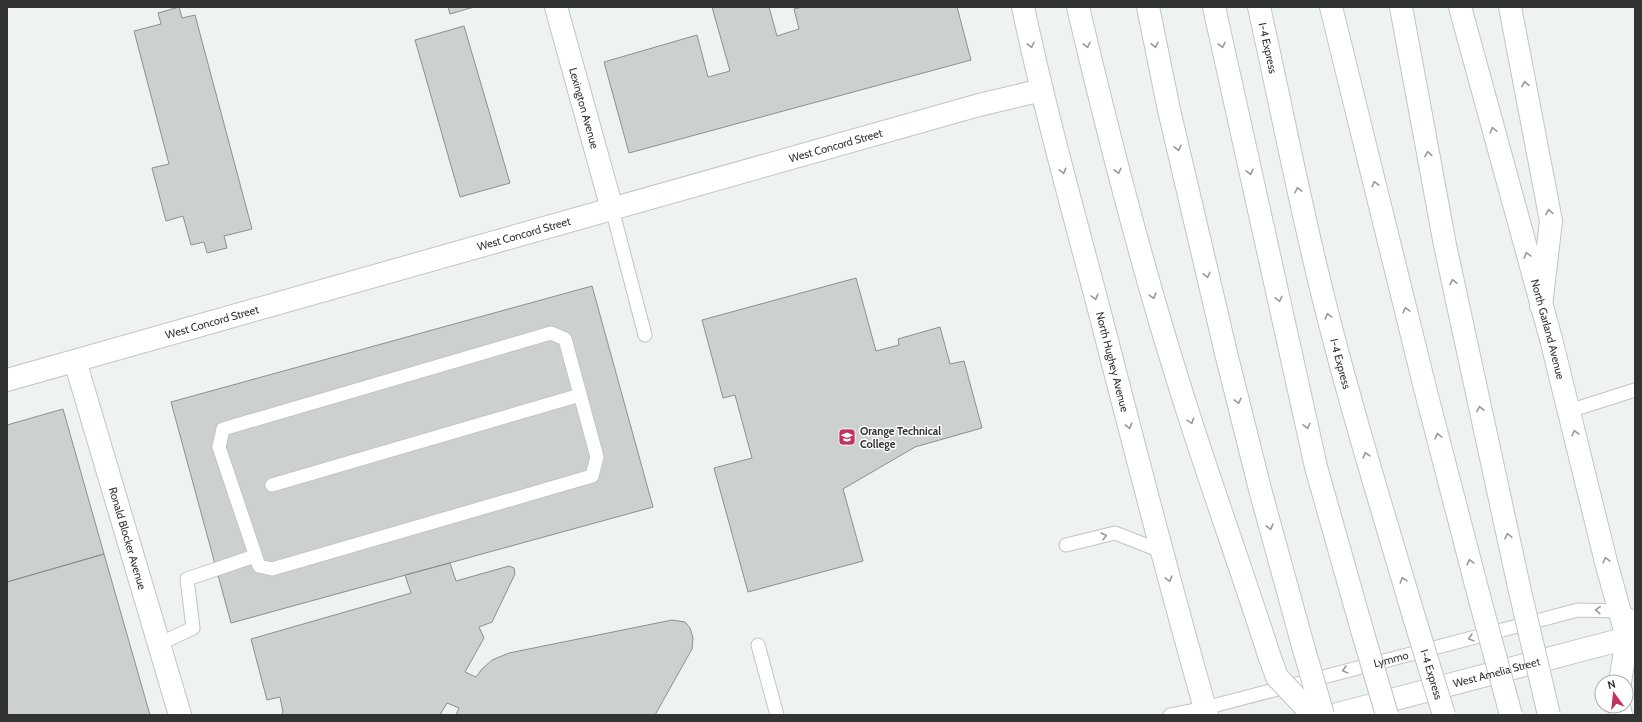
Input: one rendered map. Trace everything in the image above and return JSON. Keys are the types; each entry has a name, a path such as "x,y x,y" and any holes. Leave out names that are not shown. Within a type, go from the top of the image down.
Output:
{"main road":[{"name":"Lexington Avenue","path":"556,7 612,209"},
{"name":"North Hughey Avenue","path":"1023,7 1042,90 1161,550 1206,711"},
{"path":"1078,7 1120,180 1163,332 1196,438 1277,676 1313,715"},
{"path":"1148,7 1169,110 1224,346 1263,500 1323,715"},
{"path":"1214,7 1316,467 1387,715"},
{"name":"I-4 Express","path":"1259,7 1290,154 1321,289 1353,407 1444,715"},
{"path":"1331,7 1426,392 1511,715"},
{"path":"1401,7 1452,280 1519,588 1549,715"},
{"name":"North Garland Avenue","path":"1460,7 1569,411 1627,615 1632,642"},
{"path":"1510,7 1551,221 1541,306"},
{"name":"West Concord Street","path":"7,380 979,105 1042,90"},
{"name":"Ronald Blocker Avenue","path":"75,361 180,715"},
{"path":"1622,674 1632,642"},
{"name":"West Amelia Street","path":"1334,715 1632,642"}],"lane":[{"path":"612,209 645,335"},
{"path":"551,333 565,339 598,457 592,476 272,569 259,566 255,556 219,447 223,429 551,333"},
{"path":"1569,411 1635,390"},
{"path":"272,485 580,395"},
{"path":"1066,545 1115,533 1161,550"},
{"path":"159,644 193,628 187,578 255,556"},
{"name":"Lymmo","path":"1170,715 1206,711 1578,610 1627,615"},
{"path":"758,645 777,715"}],"building":[{"path":"179,7 182,18 195,15 252,229 224,236 227,248 207,253 204,242 191,245 183,216 166,221 152,168 169,164 134,31 161,24 158,13"},
{"path":"448,7 474,7 450,14"},
{"path":"712,7 769,7 777,36 799,29 794,9 803,7 957,7 971,60 629,153 604,62 697,35 708,77 730,71"},
{"path":"464,26 510,183 460,197 415,40"},
{"name":"Orange Technical College","path":"856,278 876,351 899,345 898,339 940,327 950,364 964,361 982,428 915,447 843,489 863,561 748,592 714,468 752,458 735,395 723,398 702,320"},
{"path":"592,286 653,507 231,623 171,402"},
{"path":"63,409 104,554 7,582 7,425"},
{"path":"104,554 150,715 7,715 7,582"},
{"path":"450,563 456,581 509,566 514,568 515,574 492,622 479,627 484,638 465,672 476,677 492,660 509,653 672,620 685,622 690,628 693,638 692,649 655,715 456,715 459,708 447,703 440,715 281,715 283,712 280,697 267,700 251,639 411,593 405,575"}],"place":[{"name":"Orange Technical College","path":"847,437"}]}
